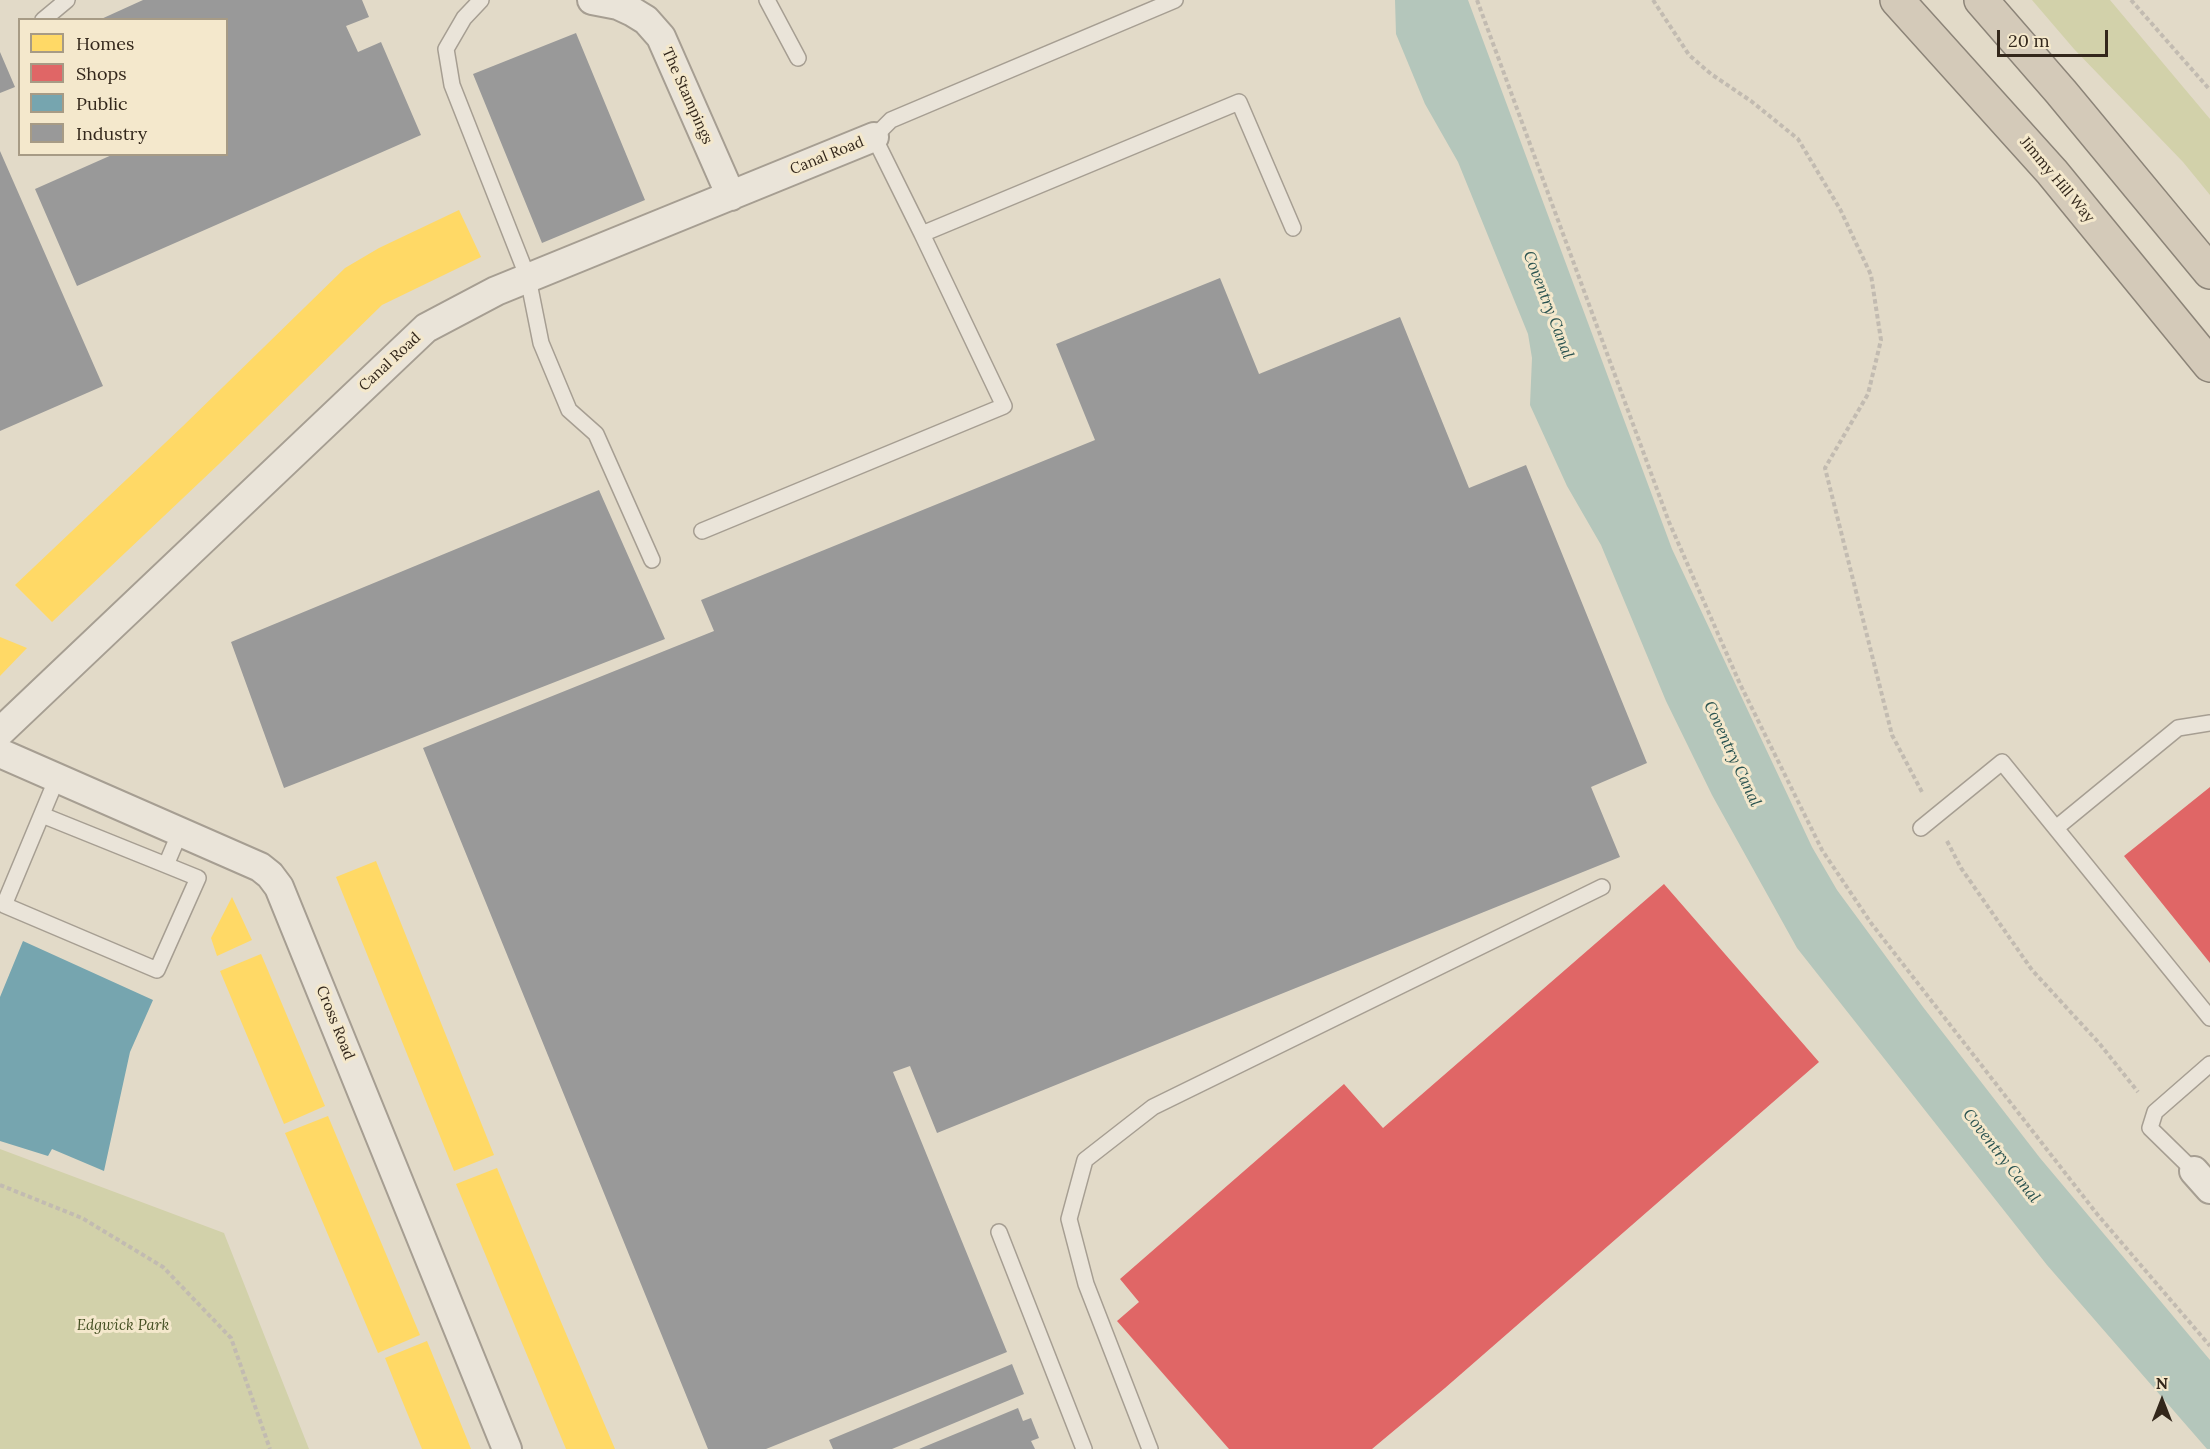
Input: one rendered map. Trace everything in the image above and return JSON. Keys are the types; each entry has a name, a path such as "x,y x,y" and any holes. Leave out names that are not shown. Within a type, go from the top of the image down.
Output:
{"highway":[{"name":"Jimmy Hill Way","path":"1897,0 2052,172 2210,365"},
{"path":"1981,0 2061,92 2210,272"}],"street":[{"name":"The Stampings","path":"592,0 618,5 633,12 646,20 661,37 731,196"},
{"name":"Canal Road","path":"0,732 426,328 496,291 874,137"},
{"name":"Cross Road","path":"0,753 260,867 279,887 507,1449"}],"lane":[{"path":"45,18 67,0"},
{"path":"481,0 464,18 446,49 452,85 528,278 540,344 569,410 596,434 652,560"},
{"path":"767,0 798,58"},
{"path":"702,531 1004,406 874,137 891,120 1175,0"},
{"path":"922,234 1239,102 1293,228"},
{"path":"2056,828 2178,728 2210,723"},
{"path":"1921,828 2002,762 2210,1018"},
{"path":"42,815 198,878 157,970 4,905 57,778"},
{"path":"166,865 180,832"},
{"path":"1150,1449 1086,1284 1069,1219 1085,1160 1153,1107 1602,887"},
{"path":"2202,1180 2150,1128 2155,1112 2210,1064"},
{"path":"999,1232 1084,1449"}],"path":[{"path":"1477,0 1669,522 1740,684 1822,850 1870,923 2097,1214 2210,1346"},
{"path":"1653,0 1689,55 1711,74 1751,101 1798,140 1840,209 1871,275 1881,340 1868,394 1826,468 1892,735 1961,868 2032,970 2098,1043 2155,1112"},
{"path":"2131,0 2210,90"},
{"path":"0,1185 82,1218 163,1267 231,1338 270,1449"}],"green space":[{"path":"2032,0 2110,0 2210,119 2210,195 2183,162 2074,49"},
{"name":"Edgwick Park","path":"0,1149 224,1233 309,1449 0,1449"}],"water":[{"name":"Coventry Canal","path":"1395,0 1468,0 1672,549 1812,847 1837,890 1923,1007 2040,1158 2210,1360 2210,1449 2207,1449 2047,1265 1797,948 1712,795 1666,701 1601,545 1567,486 1530,405 1532,358 1528,334 1458,162 1425,104 1396,34"}],"building: Homes":[{"path":"459,210 481,257 382,305 52,622 15,585 345,268 379,248"},
{"path":"0,637 27,648 0,676"},
{"path":"376,861 494,1155 454,1171 336,877"},
{"path":"232,897 252,940 217,956 211,938"},
{"path":"261,954 325,1106 284,1124 220,971"},
{"path":"328,1116 420,1335 378,1353 285,1133"},
{"path":"497,1168 615,1449 566,1449 456,1184"},
{"path":"427,1341 471,1449 422,1449 401,1398 385,1358"}],"building: Shops":[{"path":"2210,787 2210,963 2124,856"},
{"path":"1664,884 1819,1062 1372,1449 1229,1449 1117,1321 1139,1302 1120,1279 1344,1084 1383,1128"}],"building: Public":[{"path":"23,941 153,1000 130,1052 104,1171 52,1149 48,1156 0,1141 0,997"}],"building: Industry":[{"path":"143,0 362,0 369,17 346,26 358,52 381,42 421,135 77,286 35,189 109,156 228,156 228,18 103,18"},
{"path":"576,33 645,200 542,243 473,74"},
{"path":"0,52 15,87 0,93"},
{"path":"0,151 103,386 0,431"},
{"path":"1220,278 1259,374 1400,317 1469,488 1526,465 1647,763 1591,787 1620,857 937,1133 910,1066 893,1072 1007,1352 766,1449 708,1449 423,748 714,631 701,600 1095,440 1056,344"},
{"path":"599,490 665,639 284,788 231,642"},
{"path":"1012,1364 1024,1394 892,1449 833,1449 829,1440"},
{"path":"1018,1408 1023,1421 1031,1418 1039,1438 1031,1441 1035,1449 919,1449"}]}
